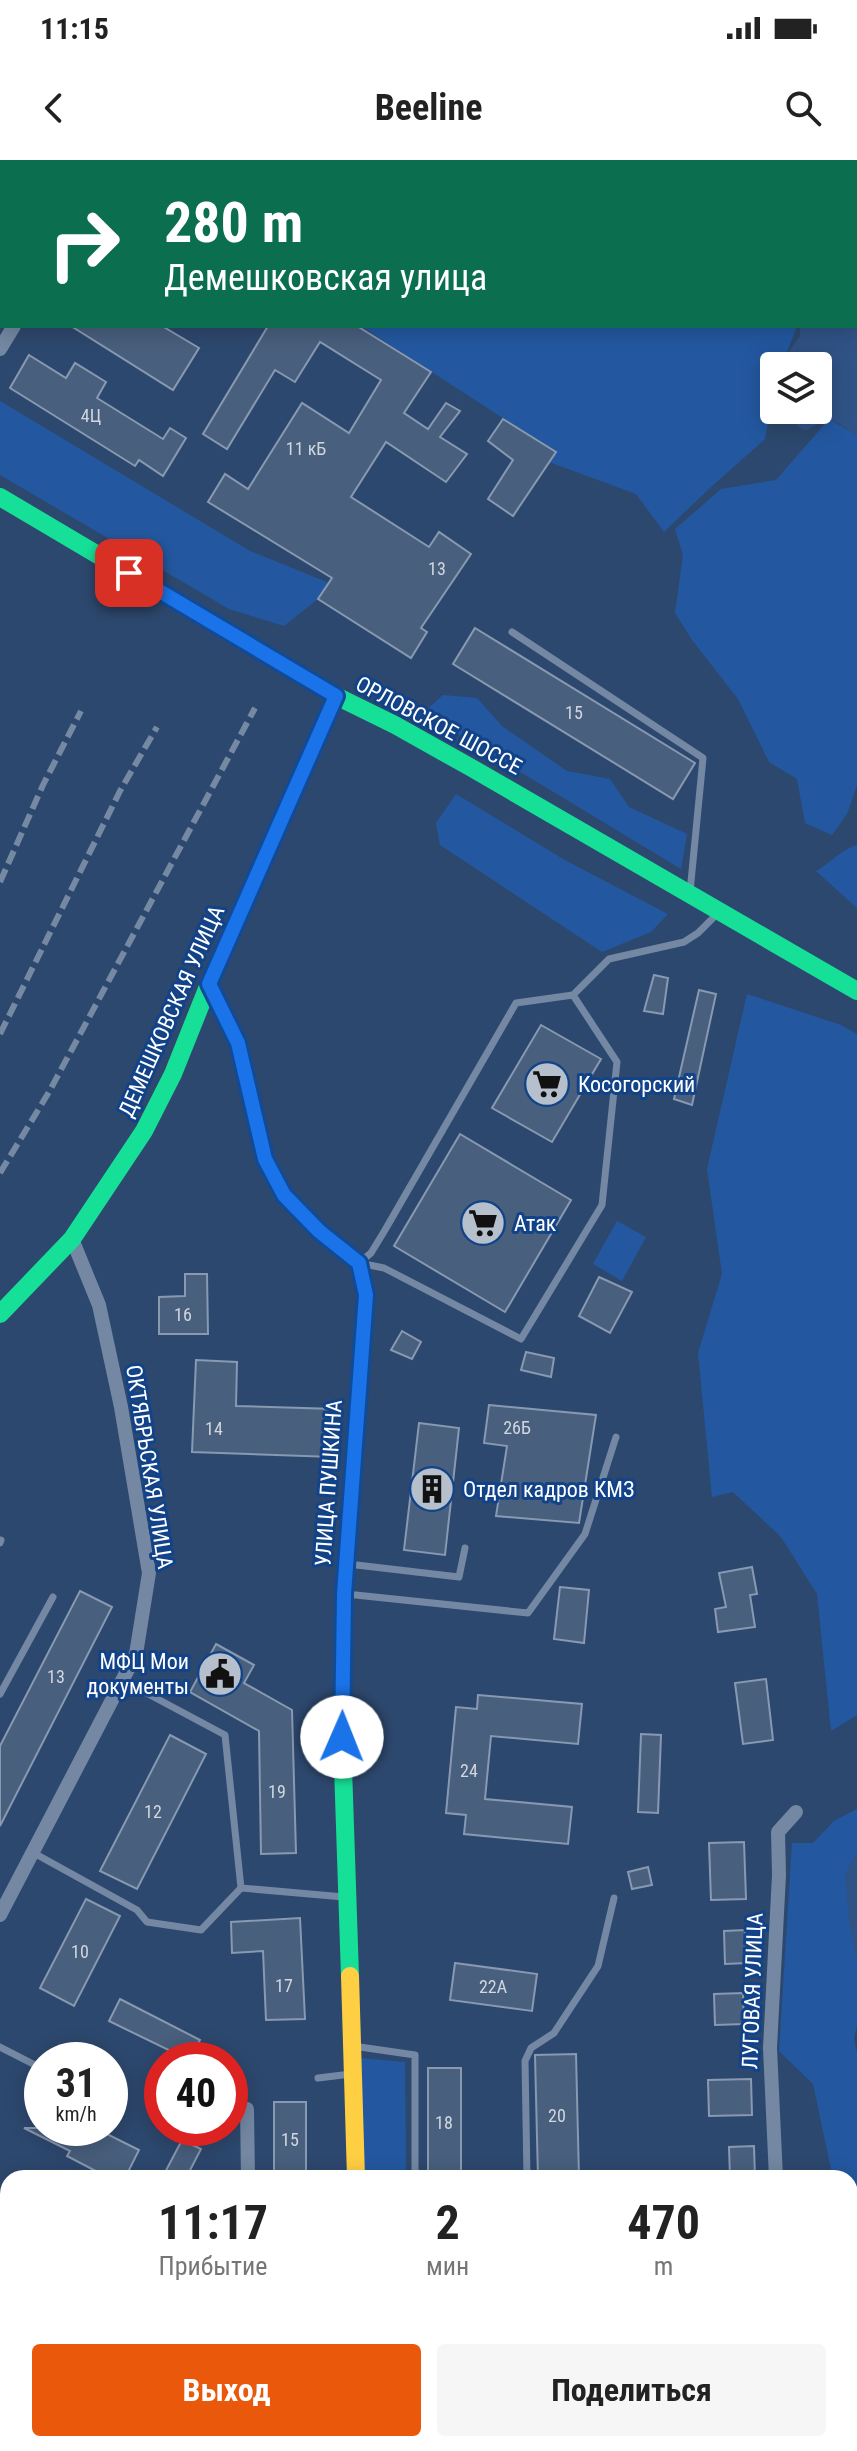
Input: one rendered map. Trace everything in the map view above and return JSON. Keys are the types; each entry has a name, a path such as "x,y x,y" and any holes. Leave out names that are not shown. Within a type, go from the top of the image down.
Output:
{"street":[{"path":"0,349 13,328"},
{"name":"ОРЛОВСКОЕ ШОССЕ","path":"0,497 336,696 406,731 857,991"},
{"name":"ДЕМЕШКОВСКАЯ УЛИЦА","path":"0,1314 72,1239 144,1131 173,1074 209,984 336,696"},
{"path":"209,984 238,1043 265,1159 284,1195 319,1231 359,1263"},
{"name":"ОКТЯБРЬСКАЯ УЛИЦА","path":"0,1915 136,1654 149,1573 121,1407 99,1305 72,1239"},
{"name":"УЛИЦА ПУШКИНА","path":"356,2170 342,1737 344,1594 366,1295 359,1263"},
{"name":"ЛУГОВАЯ УЛИЦА","path":"776,2170 770,2048 779,1875 778,1832 796,1812"},
{"path":"248,2146 248,2170"}],"lane":[{"path":"512,632 703,758 690,895"},
{"path":"359,1263 371,1253 385,1230 516,1003 573,995 609,959 684,942 719,912"},
{"path":"359,1263 384,1268 521,1339 602,1205 617,1062 573,995"},
{"path":"344,1594 528,1613 585,1534 616,1437"},
{"path":"346,1564 459,1577 465,1548"},
{"path":"0,1694 53,1597"},
{"path":"32,1852 137,1910 147,1922 201,1930 241,1888 225,1735 122,1680"},
{"path":"241,1888 347,1897"},
{"path":"527,2170 525,2061 531,2048 554,2033 598,1966 614,1898"},
{"path":"352,2046 415,2055 415,2170"},
{"path":"0,2047 24,2059"},
{"path":"318,2078 353,2074"}],"shaded area":[{"path":"364,328 796,328 787,352 760,352 760,424 768,424 765,439 664,532 636,494 549,462 555,452"},
{"path":"800,328 857,328 857,437 832,420 832,352 789,352 800,336"},
{"path":"0,401 250,551 329,583 318,599 284,626 229,609 0,475"},
{"path":"832,421 857,435 857,785 847,814 832,835 805,823 797,779 769,762 738,699 675,613 683,555 675,529 721,489 776,480 825,424 832,424"},
{"path":"443,695 477,698 502,726 567,771 610,779 629,807 687,834 681,869 423,713"},
{"path":"456,794 563,859 668,914 651,932 602,952 440,845 436,823"},
{"path":"857,845 857,908 816,871"},
{"path":"747,994 841,1025 857,1034 857,1715 831,1731 817,1594 781,1537 733,1492 712,1497 698,1353 722,1274 707,1169"},
{"path":"617,1221 646,1237 622,1281 593,1264"},
{"path":"857,1809 857,1852 845,1875 857,1951 857,2025 854,2038 857,2053 857,2170 831,2170 813,2084 779,2051 792,1843 813,1843 834,1821"},
{"path":"857,1852 857,1962 849,1922 845,1875"},
{"path":"360,2058 405,2062 406,2170 364,2170"}],"building":[{"path":"74,328 165,328 199,348 173,390"},
{"path":"267,328 360,328 431,372 404,413 428,429 446,403 460,411 440,437 467,454 446,482 386,442 351,497 429,547 439,532 471,554 421,628 427,632 411,658 318,599 332,578 208,502 225,474 248,489 302,403 349,433 381,380 320,342 295,382 275,370 227,449 203,434"},
{"path":"29,355 66,378 75,363 106,382 97,398 163,439 170,428 186,438 163,476 139,460 135,466 10,388"},
{"path":"503,419 556,452 513,516 488,499 513,460 488,441"},
{"path":"475,628 695,763 673,799 453,664"},
{"path":"654,975 668,978 663,1014 644,1011"},
{"path":"699,990 716,994 692,1105 674,1099"},
{"name":"Косогорский","path":"541,1025 601,1059 552,1142 492,1108"},
{"name":"Атак","path":"460,1134 571,1200 505,1312 394,1246"},
{"path":"185,1274 207,1274 208,1334 159,1334 159,1297 185,1296"},
{"path":"599,1277 632,1292 610,1333 579,1316"},
{"path":"402,1331 421,1342 412,1359 391,1350"},
{"path":"526,1352 554,1358 551,1377 521,1370"},
{"path":"196,1360 237,1362 236,1406 335,1409 333,1457 192,1452"},
{"path":"489,1405 596,1415 579,1523 496,1516 507,1446 484,1443"},
{"name":"Отдел кадров КМЗ","path":"419,1423 459,1428 445,1555 404,1550"},
{"path":"752,1567 757,1594 750,1595 755,1627 718,1632 715,1609 726,1607 719,1573"},
{"path":"560,1587 589,1590 584,1643 554,1639"},
{"path":"80,1591 112,1607 0,1826 0,1746"},
{"path":"216,1644 254,1665 244,1683 292,1710 296,1853 261,1854 259,1731 190,1692"},
{"path":"766,1679 773,1740 743,1744 735,1683"},
{"path":"478,1695 582,1704 578,1744 491,1736 485,1799 572,1807 568,1844 464,1834 466,1815 446,1813 456,1707 477,1709"},
{"path":"641,1734 661,1735 658,1813 638,1812"},
{"path":"170,1735 206,1754 137,1889 100,1871"},
{"path":"744,1842 746,1899 711,1900 709,1843"},
{"path":"648,1867 652,1885 632,1889 628,1872"},
{"path":"86,1899 120,1916 74,2006 40,1988"},
{"path":"300,1918 305,2019 266,2020 263,1951 232,1953 231,1922"},
{"path":"745,1930 746,1963 725,1964 724,1931"},
{"path":"455,1963 537,1974 532,2011 450,2000"},
{"path":"743,1993 744,2024 715,2025 714,1994"},
{"path":"120,1999 200,2040 152,2042 109,2021"},
{"path":"576,2054 579,2170 538,2170 535,2055"},
{"path":"428,2068 461,2068 461,2170 428,2170"},
{"path":"751,2079 752,2115 709,2116 708,2080"},
{"path":"274,2102 306,2102 306,2170 274,2170"},
{"path":"128,2144 139,2150 129,2170 94,2170 67,2156 70,2151 60,2146"},
{"path":"179,2146 201,2149 190,2170 166,2170"},
{"path":"754,2146 755,2170 730,2170 729,2147"}],"railway":[{"path":"0,1173 49,1092 255,708"},
{"path":"0,882 43,785 81,711"},
{"path":"0,1034 120,791 157,727"}],"traffic: fast":[{"path":"0,497 336,696 470,767 857,991"},
{"path":"0,1314 72,1239 144,1131 173,1074 275,834"},
{"path":"209,984 238,1043 265,1159 284,1195 319,1231 359,1263 366,1295 344,1594 342,1737 350,1976"}],"traffic: slow":[{"path":"275,834 336,696"},
{"path":"350,1976 356,2170"}],"place":[{"name":"Косогорский","path":"547,1084"},
{"name":"Атак","path":"483,1223"},
{"name":"Отдел кадров КМЗ","path":"432,1489"},
{"name":"МФЦ Мои документы","path":"220,1674"}],"route":[{"path":"129,573 336,696 209,984 238,1043 265,1159 284,1195 319,1231 359,1263 366,1295 344,1594 342,1737"}]}
